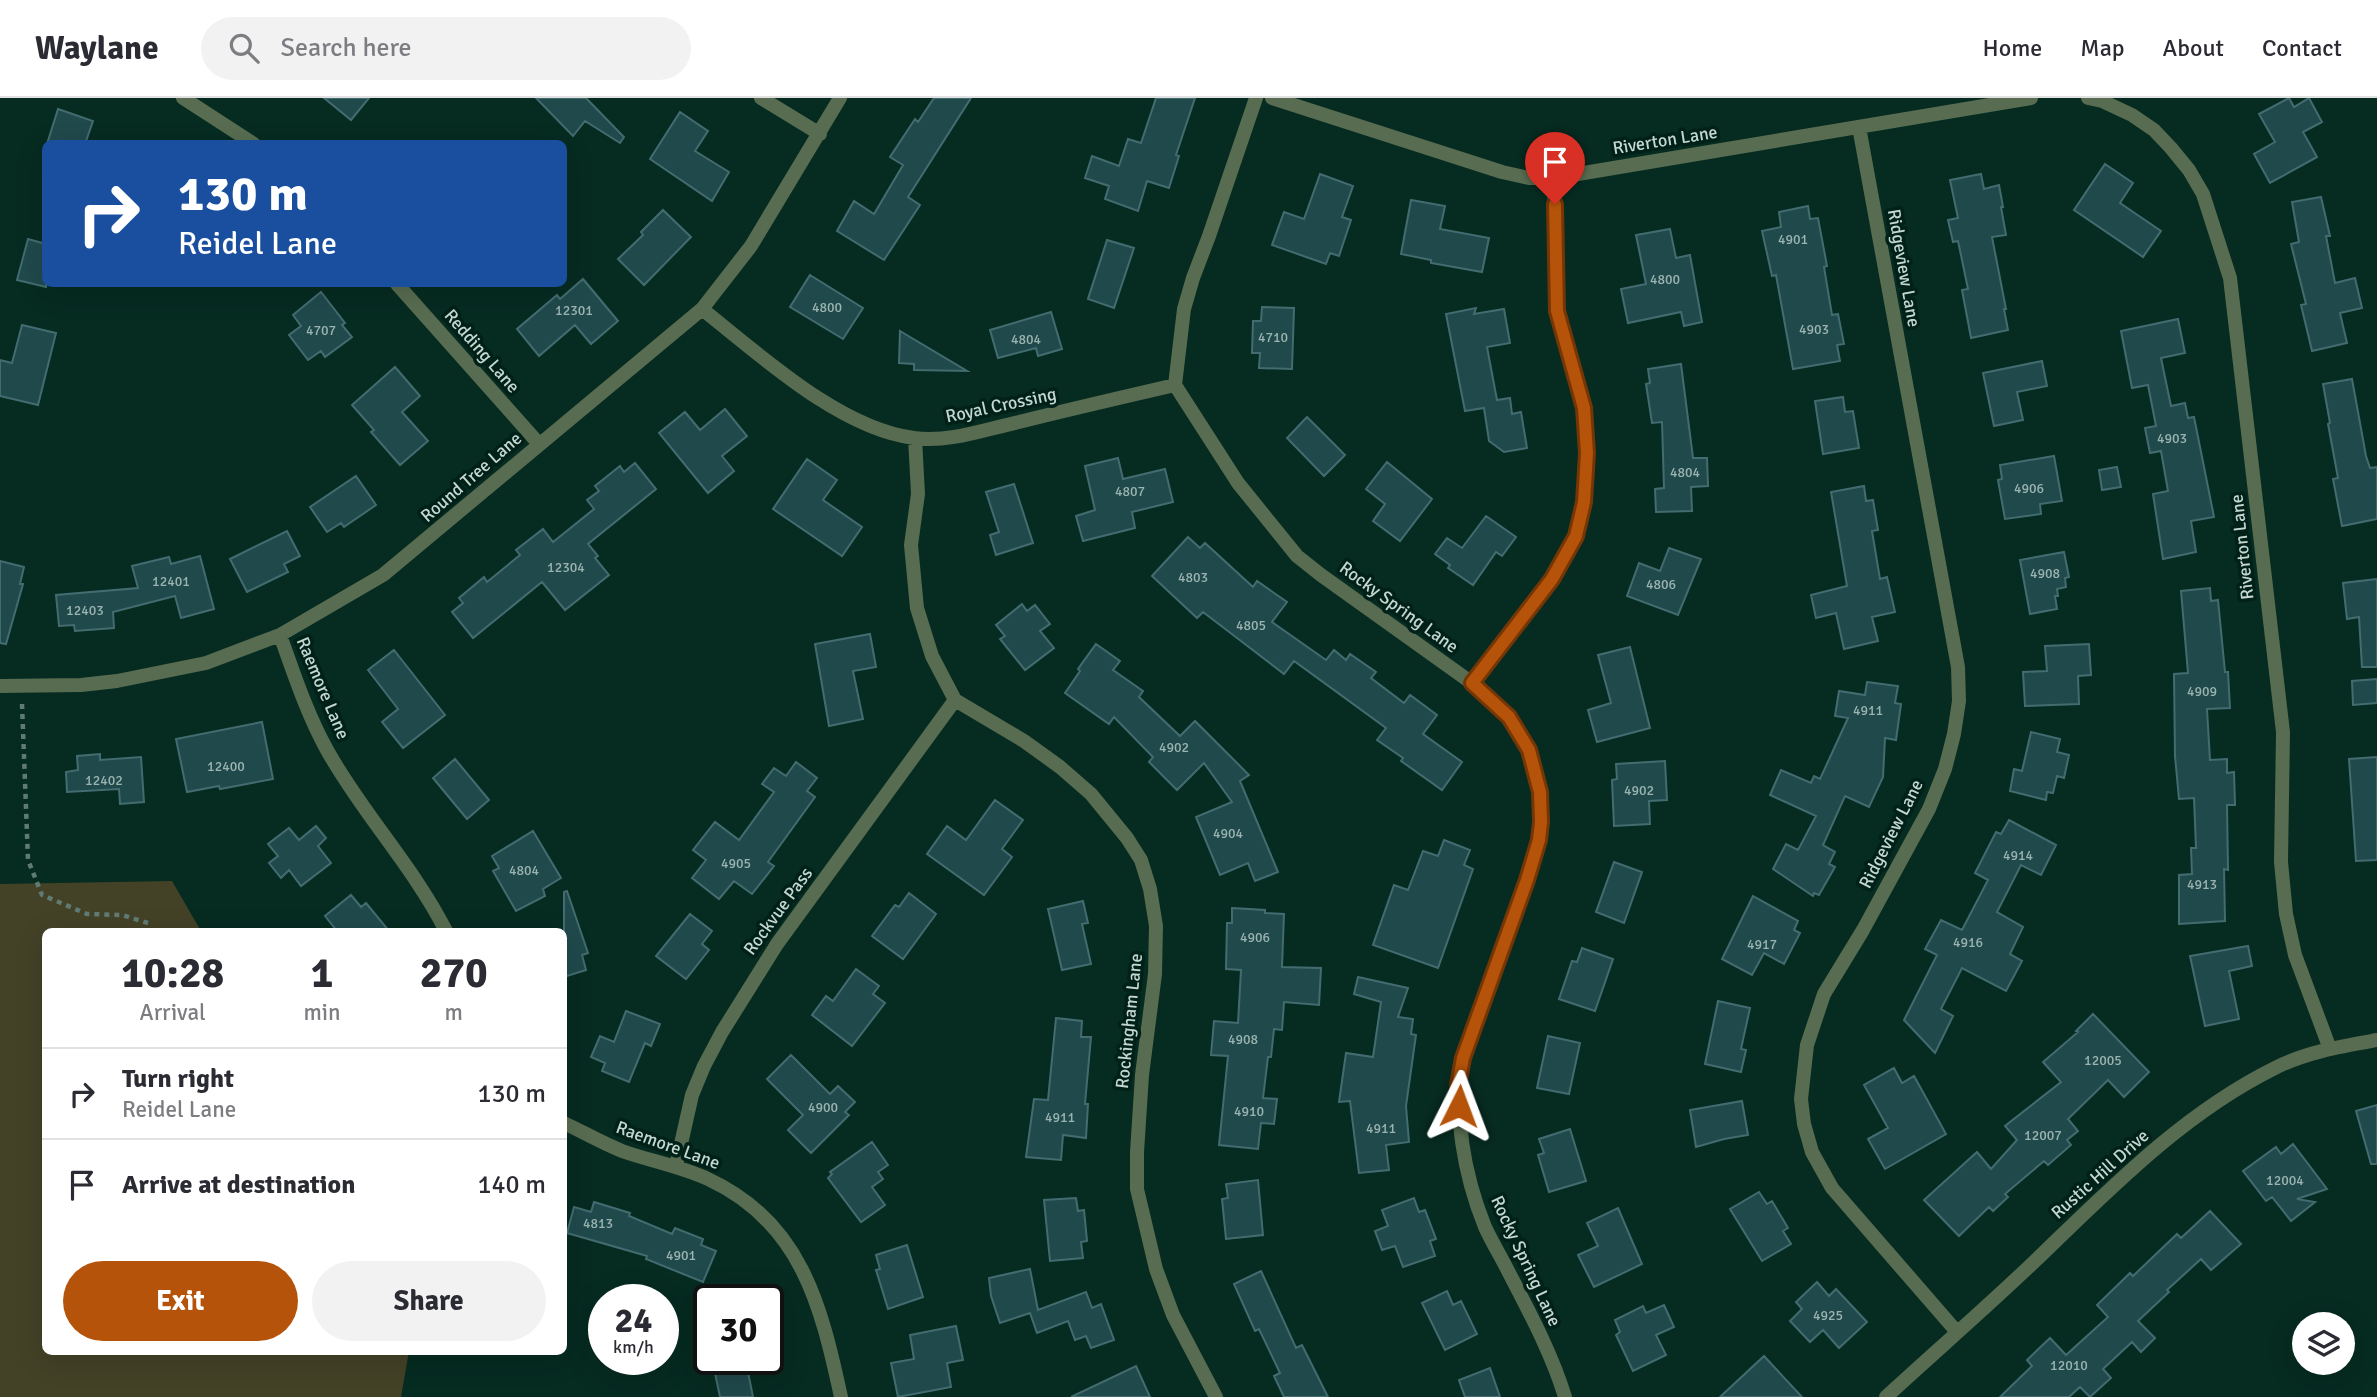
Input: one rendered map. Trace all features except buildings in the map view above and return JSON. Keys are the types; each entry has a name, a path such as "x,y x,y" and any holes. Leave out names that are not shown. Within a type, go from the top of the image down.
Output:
{"street":[{"path":"183,98 248,140"},
{"path":"761,98 820,134"},
{"name":"Round Tree Lane","path":"0,686 81,685 206,663 280,635 383,575 702,309 751,246 840,98"},
{"path":"1175,384 1184,309 1256,98"},
{"name":"Riverton Lane","path":"1272,98 1502,172 1529,178 1554,178 2031,98"},
{"name":"Riverton Lane","path":"2088,98 2102,101 2132,115 2154,130 2189,170 2203,194 2230,278 2283,732 2281,862 2286,914 2295,956 2330,1049"},
{"name":"Ridgeview Lane","path":"1859,127 1958,667 1959,701 1945,769 1929,810 1863,930 1824,994 1814,1019 1807,1045 1801,1099 1804,1124 1812,1152 1832,1188 1957,1332"},
{"path":"1472,683 1552,579 1576,536 1584,502 1587,453 1584,408 1557,311 1554,178"},
{"name":"Redding Lane","path":"400,287 539,444"},
{"name":"Royal Crossing","path":"702,309 770,363 841,411 879,429 915,438 964,435 1175,384"},
{"name":"Rocky Spring Lane","path":"1175,384 1238,483 1297,556 1472,683 1509,717 1529,750 1540,792 1539,840 1463,1058 1458,1085 1460,1118 1473,1192 1486,1229 1547,1350 1565,1397"},
{"path":"915,438 918,494 911,545 917,608 932,656 955,700"},
{"name":"Raemore Lane","path":"280,635 303,700 328,751 387,841 412,872 444,928"},
{"name":"Rockvue Pass","path":"676,1166 692,1095 727,1022 777,944 955,700"},
{"name":"Rockingham Lane","path":"955,700 1024,741 1091,794 1127,838 1140,860 1150,889 1156,926 1155,974 1142,1075 1137,1189 1156,1269 1173,1315 1216,1397"},
{"name":"Rustic Hill Drive","path":"1886,1397 2011,1284 2141,1160 2196,1116 2278,1066 2330,1049 2377,1040"},
{"name":"Raemore Lane","path":"567,1125 621,1150 676,1166 737,1193 773,1225 786,1242 816,1300 830,1345 841,1397"}],"path":[{"path":"22,686 28,860 42,895 87,914 122,915 148,923"}],"shaded area":[{"path":"172,881 199,928 42,928 42,1355 408,1355 401,1397 0,1397 0,884"}],"route":[{"path":"1459,1106 1458,1085 1463,1058 1527,880 1539,840 1541,822 1540,792 1529,750 1509,717 1472,683 1552,579 1576,536 1584,502 1587,453 1584,408 1557,311 1555,204"}]}
